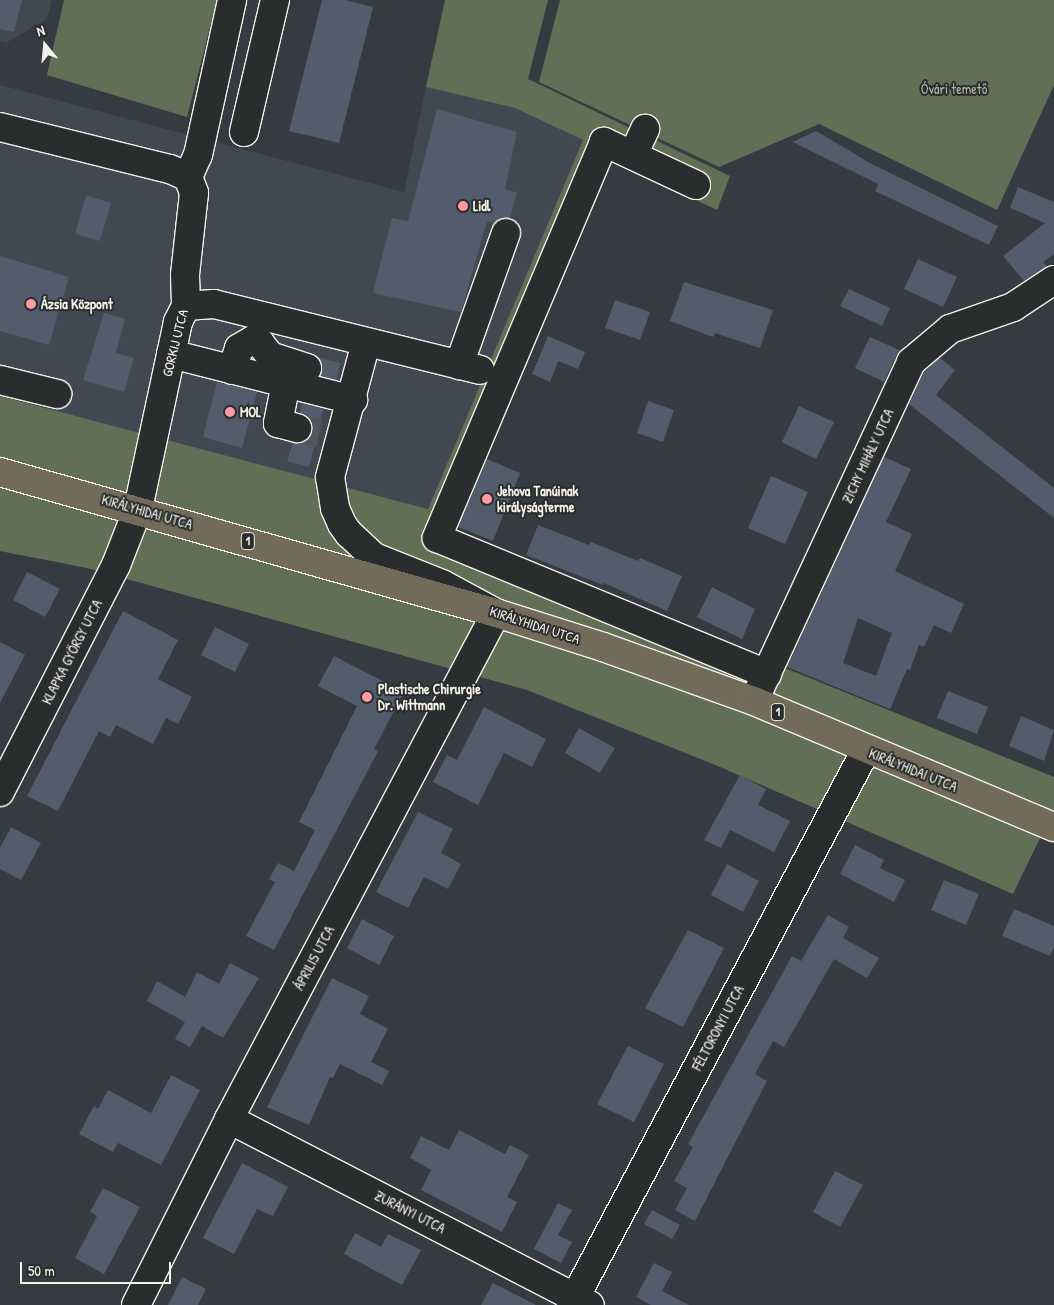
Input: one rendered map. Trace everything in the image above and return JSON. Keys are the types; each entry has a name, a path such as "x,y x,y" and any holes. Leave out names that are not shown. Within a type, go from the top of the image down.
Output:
{"main road":[{"name":"KIRÁLYHIDAI UTCA","path":"0,472 138,509 496,613 678,672 754,701 866,750 1054,827"}],"street":[{"path":"0,127 170,169 188,177 198,156 232,0"},
{"path":"244,132 275,0"},
{"path":"633,155 645,130"},
{"path":"696,186 604,142 437,538 767,674"},
{"name":"GORKIJ UTCA","path":"138,509 178,322 186,306 185,275 194,193 188,177"},
{"path":"186,306 214,304 470,368 506,233"},
{"name":"ZICHY MIHÁLY UTCA","path":"754,701 911,362 950,330 1013,307 1054,280"},
{"path":"366,343 349,385 319,433 330,477 335,508 348,534 386,563 442,584 496,613"},
{"path":"171,354 232,370 297,376 349,385"},
{"path":"297,376 278,423 319,433"},
{"path":"0,380 57,394"},
{"name":"KLAPKA GYÖRGY UTCA","path":"0,792 116,566 138,509"},
{"name":"ÁPRILIS UTCA","path":"136,1305 229,1119 496,613"},
{"name":"FÉLTORONYI UTCA","path":"579,1302 866,750"},
{"name":"ZURÁNYI UTCA","path":"229,1119 579,1302"}],"shaded area":[{"path":"0,0 52,0 47,19 6,43 0,41"},
{"path":"0,85 404,192 426,87 515,108 583,140 428,509 0,396"}],"green space":[{"path":"64,0 217,0 187,117 47,75"},
{"path":"445,0 548,0 528,79 730,176 717,210 609,159 446,531 1054,777 1054,809 1013,894 713,764 527,690 87,568 0,551 0,396 428,509 583,140 515,108 426,87"},
{"name":"Óvári temető","path":"560,0 1054,0 1054,85 997,210 819,124 719,167 539,82"}],"building":[{"path":"0,0 22,0 14,32 0,29"},
{"path":"322,0 346,0 373,7 339,143 289,131"},
{"name":"Lidl","path":"437,109 517,132 505,189 517,193 510,218 503,218 494,223 487,221 461,312 373,293 392,218 408,221"},
{"path":"816,131 870,163 998,226 989,245 875,191 878,184 793,142"},
{"path":"1018,187 1054,202 1054,254 1043,262 1047,266 1024,281 1003,256 1045,223 1010,208"},
{"path":"86,195 111,203 100,241 75,234"},
{"name":"Ázsia Központ","path":"0,256 69,277 49,345 0,331"},
{"path":"918,259 957,277 943,307 904,289"},
{"path":"684,282 773,310 760,348 715,333 713,337 670,321"},
{"path":"849,289 890,308 882,326 840,306"},
{"path":"615,300 650,312 640,340 605,328"},
{"path":"104,313 125,319 116,353 134,358 124,392 83,380"},
{"path":"548,336 585,352 578,369 558,361 550,382 532,374"},
{"path":"870,337 899,350 884,382 855,368"},
{"path":"318,357 340,363 336,380 320,376 322,365"},
{"path":"940,358 955,370 936,395 1054,488 1054,518 909,404 924,372"},
{"name":"MOL","path":"217,382 257,392 242,448 203,437"},
{"path":"648,401 674,410 663,442 637,433"},
{"path":"302,403 323,409 309,467 287,461 293,443 308,439 312,431 308,417 300,413"},
{"path":"799,406 834,422 816,459 782,442"},
{"path":"884,457 911,469 886,522 912,534 895,571 964,604 951,633 934,625 924,647 919,645 910,670 907,669 890,709 787,667","holes":["858,618 892,633 876,676 843,663"]},
{"name":"Jehova Tanúinak királyságterme","path":"487,459 520,473 493,541 458,527"},
{"path":"771,476 808,492 785,544 748,528"},
{"path":"538,525 589,545 591,542 638,561 640,558 682,576 667,611 604,583 603,585 526,555"},
{"path":"27,572 60,589 45,617 13,600"},
{"path":"712,587 755,609 742,639 697,617"},
{"path":"123,611 178,640 158,679 192,697 178,724 166,718 153,744 116,725 110,737 99,731 58,811 27,796"},
{"path":"215,627 249,644 235,672 201,655"},
{"path":"0,642 25,655 0,703"},
{"path":"334,656 404,692 374,749 378,751 274,950 246,936 275,882 269,879 278,863 294,871 315,830 299,822 357,706 318,686"},
{"path":"948,691 988,707 977,734 937,718"},
{"path":"484,707 546,739 532,767 504,753 478,805 433,782 447,755 457,760"},
{"path":"1021,716 1054,730 1044,761 1009,746"},
{"path":"579,728 615,748 600,773 565,753"},
{"path":"740,775 766,789 758,805 790,821 774,852 730,830 721,848 704,840"},
{"path":"418,812 453,829 441,853 461,864 448,889 424,877 408,908 376,892"},
{"path":"11,827 41,843 21,880 0,869 0,848"},
{"path":"855,845 884,860 880,868 905,880 894,902 840,874"},
{"path":"727,864 759,881 743,912 711,895"},
{"path":"944,880 979,894 966,925 931,910"},
{"path":"1014,909 1054,926 1054,947 1050,956 1002,936"},
{"path":"828,915 849,927 843,938 879,958 867,978 834,959 784,1047 773,1041 755,1074 767,1081 695,1221 675,1210 687,1188 674,1181 693,1147 688,1144 792,956 801,961"},
{"path":"362,919 394,936 379,965 347,948"},
{"path":"688,930 724,948 683,1027 645,1008"},
{"path":"230,963 259,978 223,1038 202,1026 190,1047 175,1039 185,1022 147,1001 157,981 185,997 197,972 219,984"},
{"path":"332,978 369,996 360,1014 388,1029 371,1062 389,1071 382,1085 340,1064 333,1078 330,1077 309,1125 267,1107"},
{"path":"628,1046 664,1064 634,1122 597,1104"},
{"path":"171,1075 200,1090 161,1165 118,1143 113,1152 79,1134 94,1106 98,1109 108,1090 151,1113"},
{"path":"459,1130 505,1154 510,1145 529,1155 507,1197 517,1202 502,1232 421,1190 431,1170 410,1158 421,1136 449,1150"},
{"path":"242,1163 288,1187 273,1216 257,1209 234,1254 203,1238"},
{"path":"835,1171 863,1185 840,1227 813,1212"},
{"path":"103,1188 140,1207 104,1274 75,1258 97,1216 90,1212"},
{"path":"558,1203 572,1210 558,1235 572,1242 561,1263 534,1249"},
{"path":"652,1210 680,1225 672,1239 644,1224"},
{"path":"355,1233 381,1247 388,1234 421,1250 402,1285 344,1254"},
{"path":"654,1263 672,1272 662,1291 689,1305 651,1305 636,1297"},
{"path":"182,1277 206,1289 198,1305 168,1305"},
{"path":"493,1283 536,1305 481,1305"}],"tunnel":[{"path":"297,428 319,433"}],"place":[{"name":"Lidl","path":"463,206"},
{"name":"Ázsia Központ","path":"31,304"},
{"name":"MOL","path":"230,412"},
{"name":"Jehova Tanúinak királyságterme","path":"487,499"},
{"name":"Plastische Chirurgie Dr. Wittmann","path":"367,697"}]}
